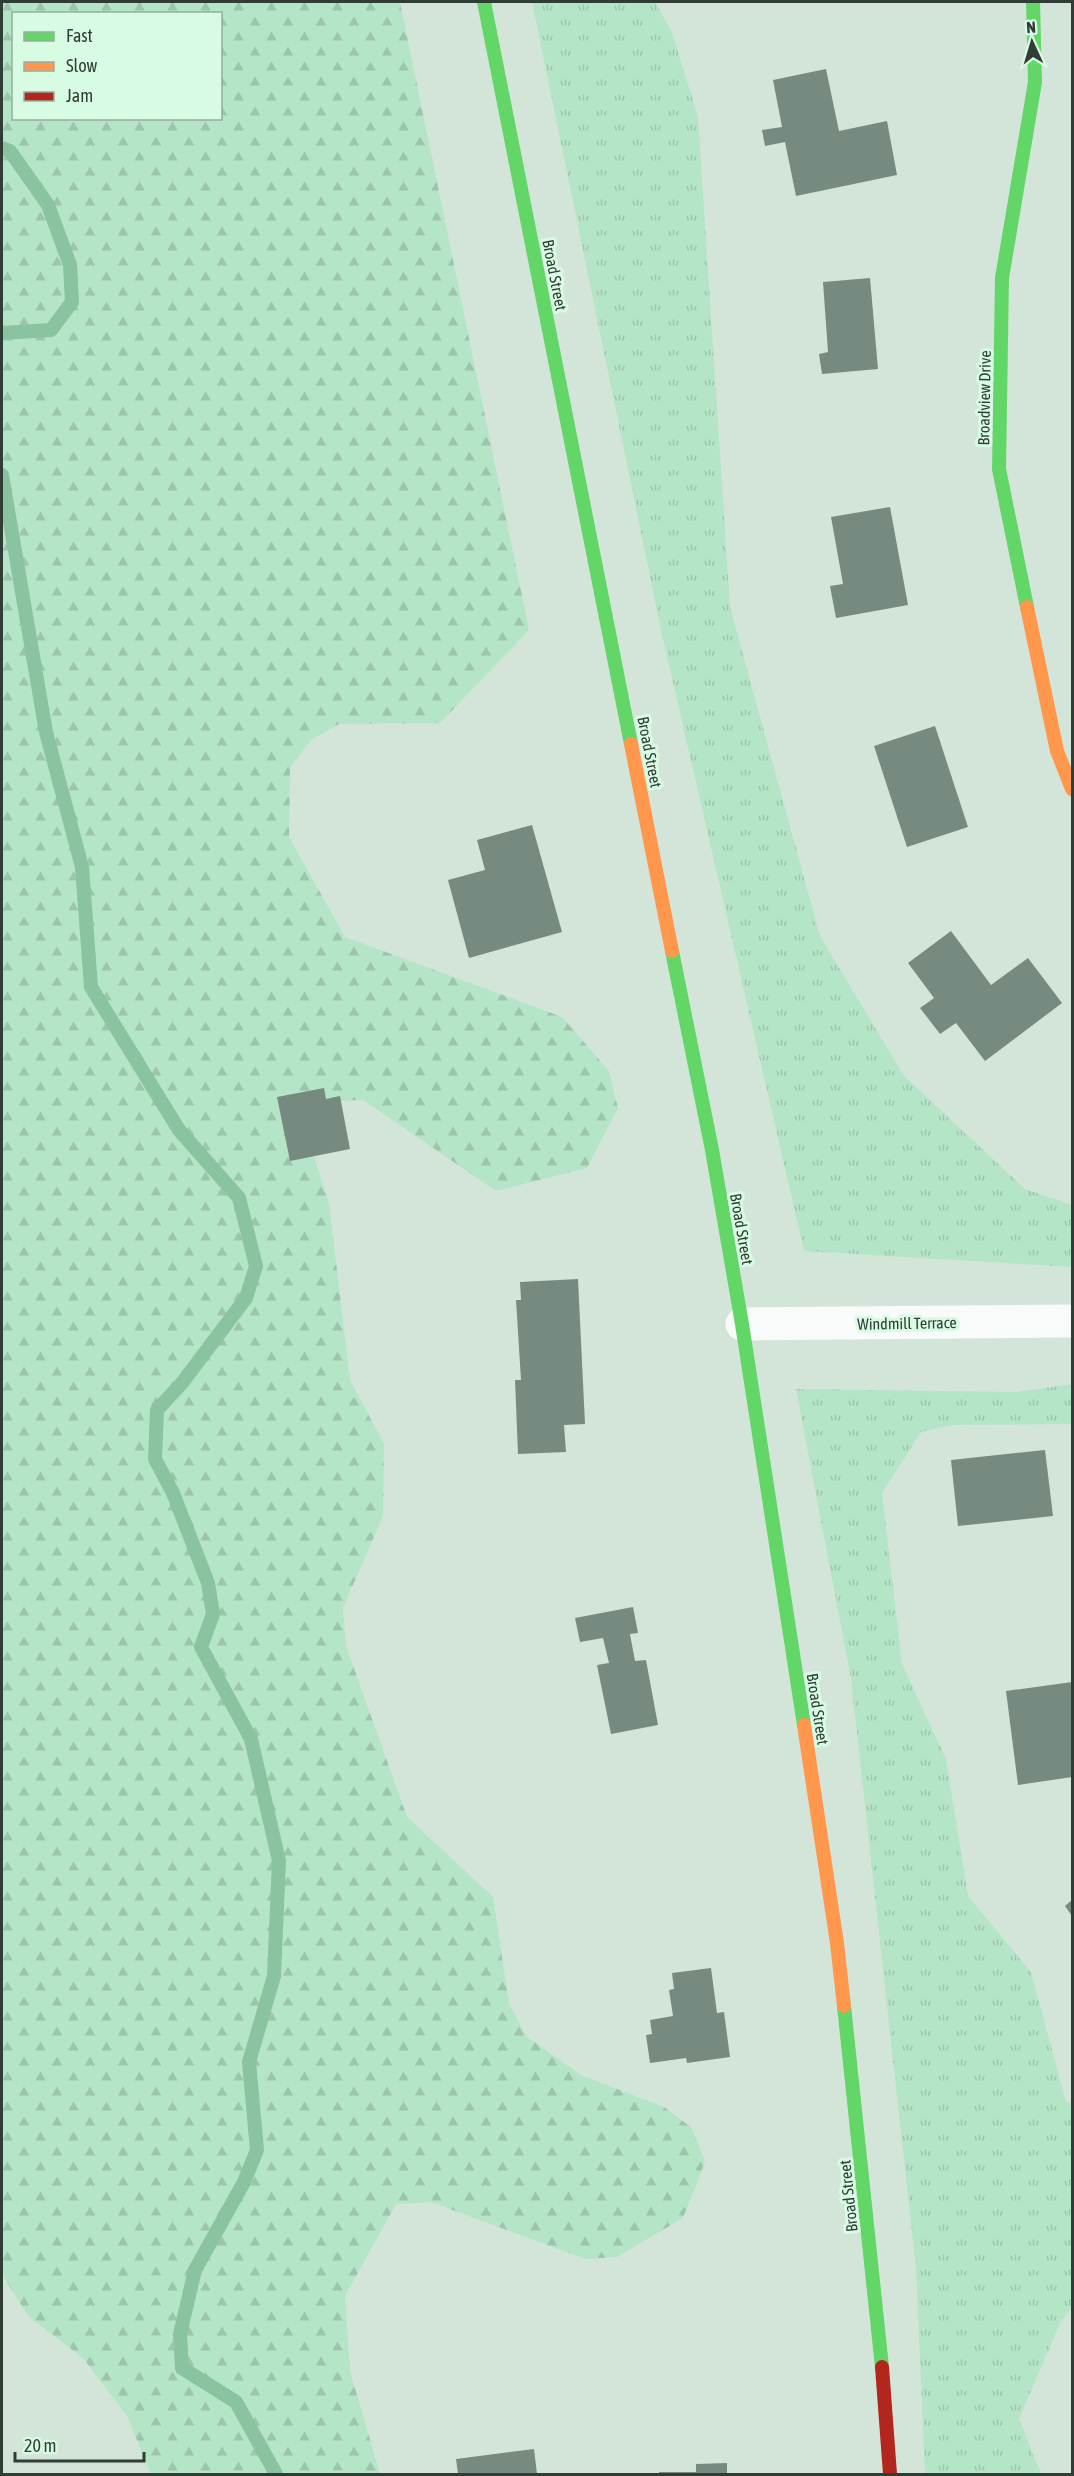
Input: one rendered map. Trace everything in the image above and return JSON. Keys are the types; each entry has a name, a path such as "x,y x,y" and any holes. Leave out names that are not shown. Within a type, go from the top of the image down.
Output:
{"street":[{"name":"Broad Street","path":"484,2 710,1138 742,1324 837,1943 886,2401 890,2475"},
{"name":"Broadview Drive","path":"1033,2 1035,82 1002,278 999,469 1057,751 1072,789"},
{"name":"Windmill Terrace","path":"742,1324 1072,1321"}],"green space":[{"path":"2,2 400,2 529,630 440,723 339,724 311,740 290,768 289,837 345,937 562,1017 609,1071 618,1108 587,1168 496,1191 363,1100 296,1102 329,1203 350,1380 384,1444 383,1516 343,1608 346,1646 407,1817 493,1897 509,2003 526,2036 581,2075 664,2107 692,2128 705,2162 683,2218 617,2257 585,2259 431,2202 396,2204 345,2296 350,2371 380,2474 151,2474 127,2416 83,2358 28,2316 2,2274"},
{"path":"532,2 655,2 672,32 698,117 730,607 820,936 904,1076 1025,1189 1072,1205 1072,1267 804,1251 662,635"},
{"path":"1072,1384 1072,1424 952,1425 921,1432 882,1493 902,1664 946,1759 968,1896 1031,1972 1066,2102 1072,2103 1072,2308 1061,2321 1019,2419 1041,2474 925,2474 916,2268 851,1679 796,1389 1016,1392"}],"building":[{"path":"826,69 839,131 887,121 897,175 796,196 785,142 765,146 762,130 782,127 773,80"},
{"path":"870,278 878,369 822,374 819,354 828,352 823,282"},
{"path":"890,507 908,605 836,618 830,586 843,584 831,517"},
{"path":"935,726 968,827 907,847 874,746"},
{"path":"532,825 562,932 469,958 448,880 485,870 477,840"},
{"path":"951,931 991,985 1028,958 1062,1003 985,1061 956,1023 940,1034 920,1008 934,998 908,963"},
{"path":"324,1088 326,1099 340,1096 350,1149 290,1161 277,1097"},
{"path":"578,1279 585,1424 564,1425 566,1452 518,1454 515,1380 521,1380 516,1300 521,1300 520,1282"},
{"path":"1045,1450 1053,1516 958,1526 951,1460"},
{"path":"633,1607 638,1633 630,1634 635,1661 646,1660 658,1725 611,1734 597,1665 609,1663 603,1638 580,1642 575,1618"},
{"path":"1072,1682 1072,1777 1018,1785 1006,1691"},
{"path":"1072,1900 1072,1916 1065,1906"},
{"path":"711,1968 717,2013 724,2012 730,2057 687,2063 686,2058 650,2063 646,2035 652,2034 650,2020 673,2016 669,1990 674,1989 672,1973"},
{"path":"534,2449 537,2474 458,2474 456,2459"},
{"path":"727,2463 727,2474 659,2474 659,2472 696,2472 696,2464"}],"waterway":[{"path":"2,148 10,151 48,205 70,265 72,302 51,330 2,333"},
{"path":"2,475 46,732 82,867 91,987 179,1130 239,1198 256,1266 246,1298 182,1383 157,1410 155,1459 173,1493 208,1583 213,1614 201,1647 251,1739 279,1861 274,1976 249,2062 257,2150 244,2182 195,2270 180,2334 182,2368 236,2402 276,2474"}],"traffic: fast":[{"path":"484,2 631,744"},
{"path":"1027,607 999,469 1002,278 1035,82 1033,2"},
{"path":"672,951 712,1150 742,1324 804,1725"},
{"path":"844,2006 882,2367"}],"traffic: slow":[{"path":"1027,607 1057,751 1072,789"},
{"path":"631,744 672,951"},
{"path":"804,1725 837,1943 844,2006"}],"traffic: jam":[{"path":"882,2367 890,2474"}]}
